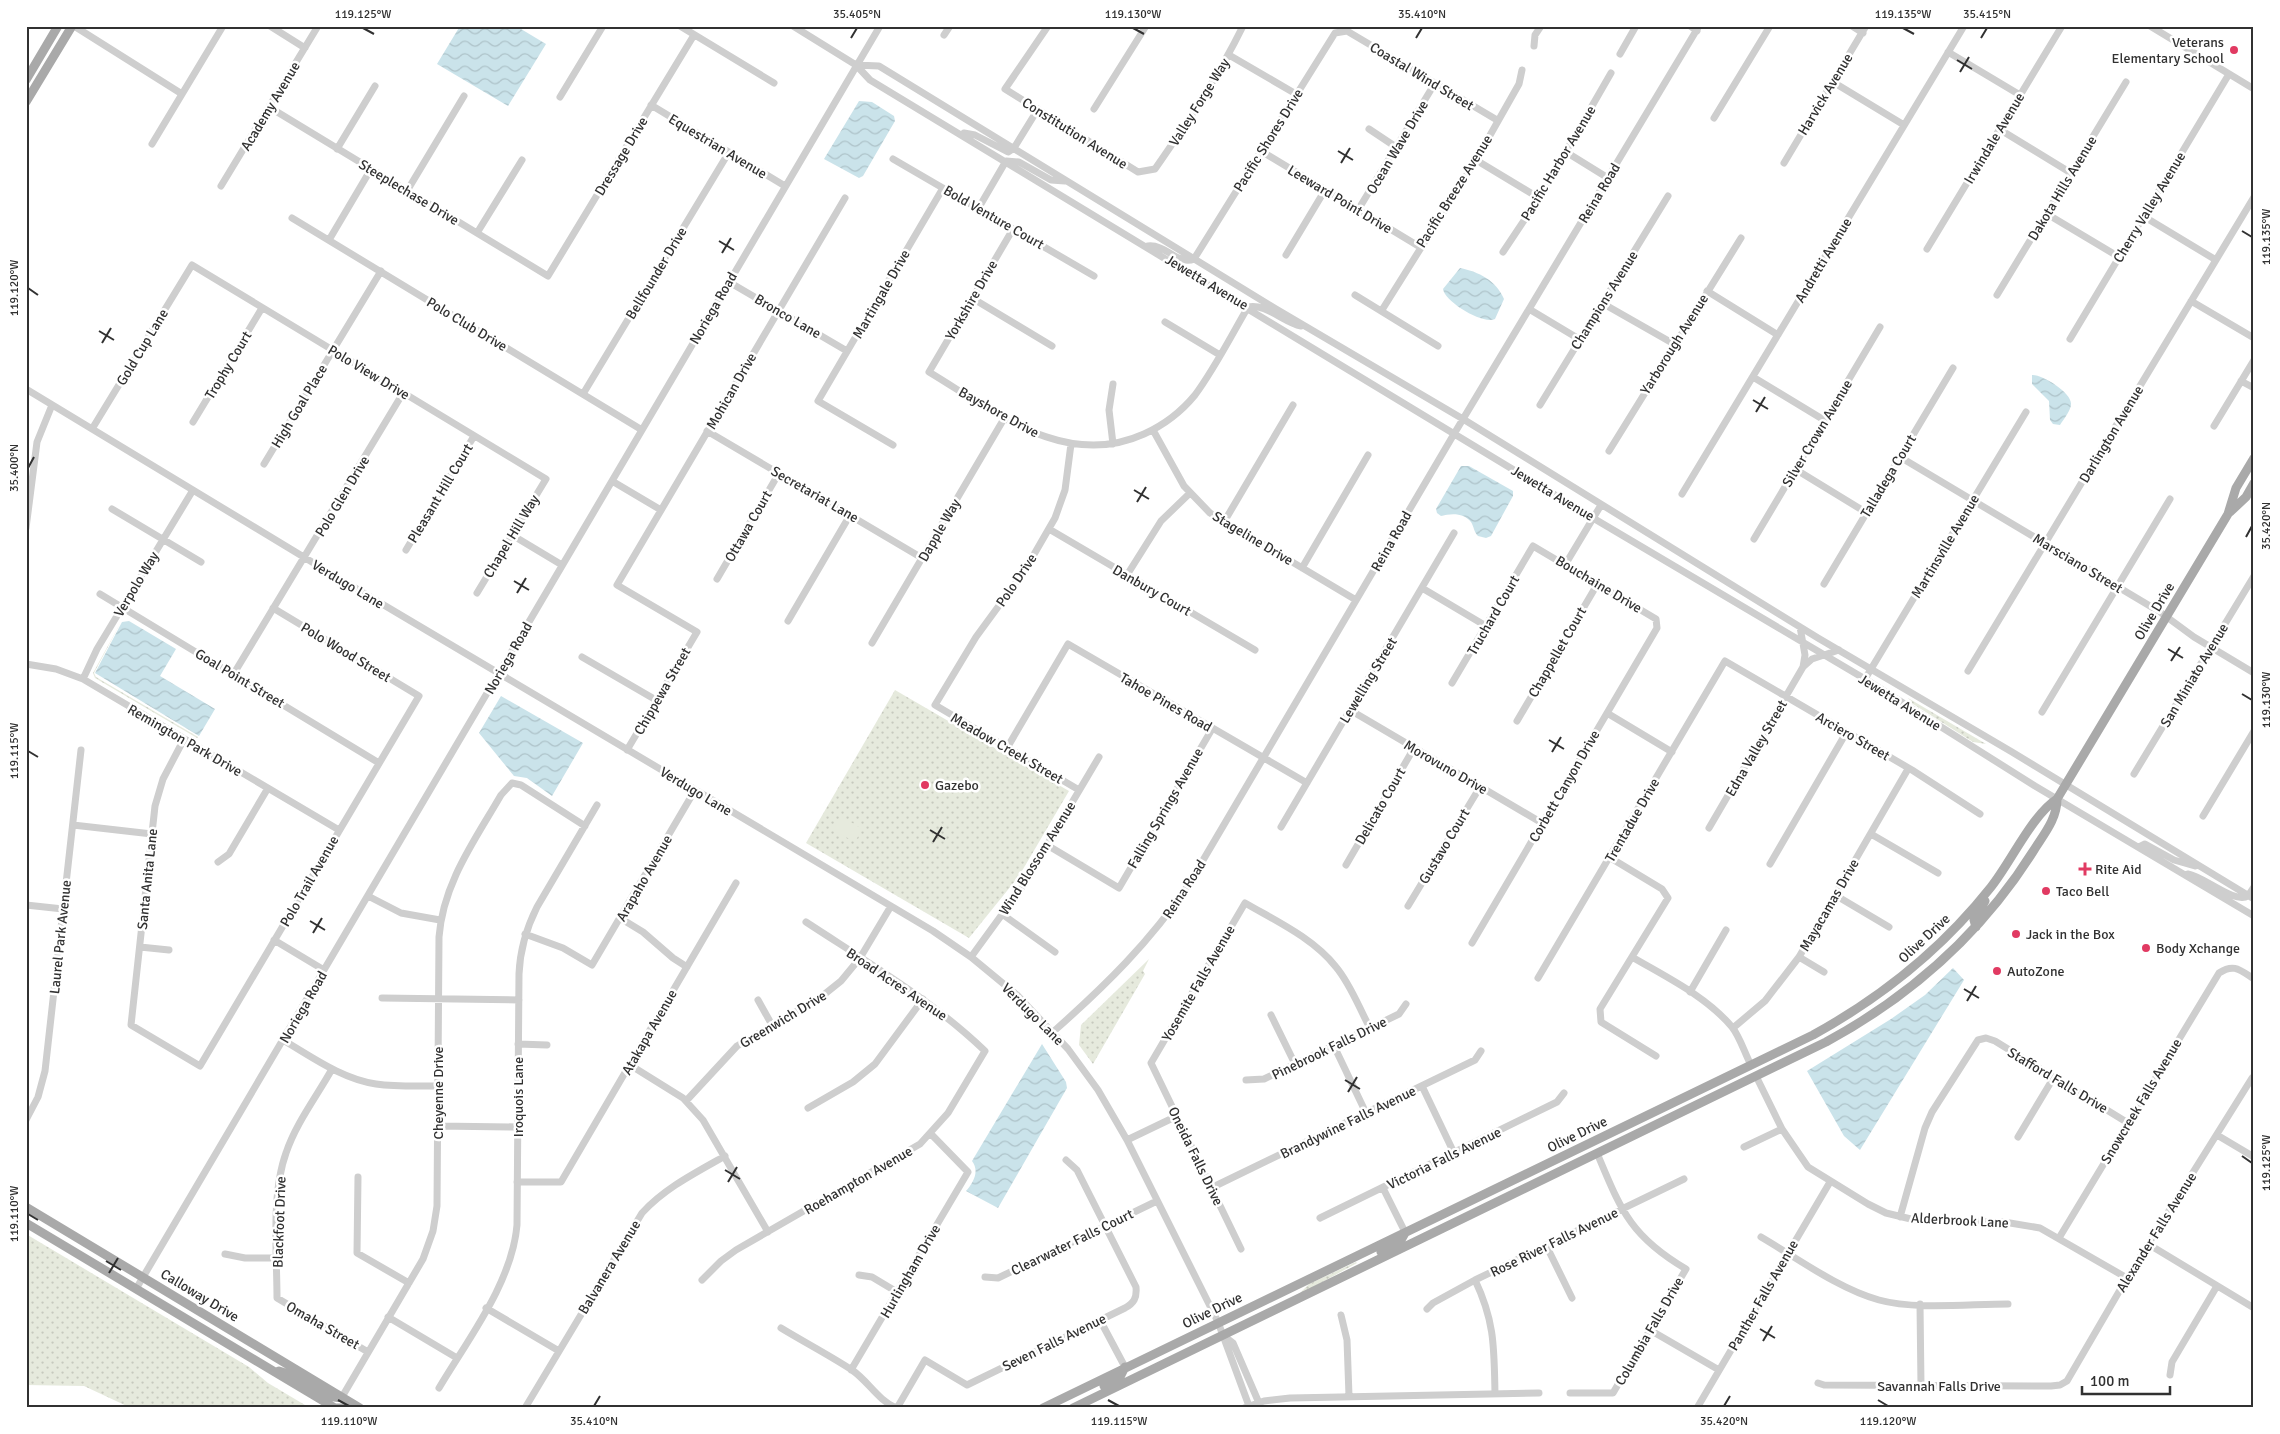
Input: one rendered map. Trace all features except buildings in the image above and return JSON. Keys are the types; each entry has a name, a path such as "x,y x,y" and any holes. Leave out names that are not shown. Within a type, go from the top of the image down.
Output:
{"main road":[{"path":"26,80 58,26"},
{"path":"26,102 73,26"},
{"name":"Olive Drive","path":"1043,1408 1794,1044 1837,1022 1888,988 1916,966 1956,928 2004,869 2045,806 2057,799 2228,514 2236,488 2254,458"},
{"name":"Olive Drive","path":"2228,514 2246,496 2254,484"},
{"name":"Olive Drive","path":"1073,1408 1756,1076 1852,1027 1921,980 1945,959 1976,927 2021,870 2057,812 2057,799"},
{"path":"1976,927 1974,920 2004,869"},
{"path":"1852,1027 1887,998 1888,988"},
{"path":"1756,1076 1758,1070 1794,1044"},
{"path":"1711,1098 1747,1074 1751,1065"},
{"path":"1597,1153 1606,1141 1637,1121"},
{"name":"Calloway Drive","path":"26,1207 360,1408"},
{"name":"Calloway Drive","path":"26,1223 335,1408"},
{"path":"1369,1264 1373,1256 1401,1240 1405,1232"},
{"path":"1082,1403 1095,1391 1120,1377 1125,1367"},
{"path":"270,1369 292,1375 330,1398 342,1397"},
{"path":"335,1408 348,1408"}],"street":[{"path":"73,26 182,94"},
{"path":"152,144 224,26"},
{"path":"270,26 305,48"},
{"name":"Academy Avenue","path":"221,186 318,26"},
{"path":"560,97 603,26"},
{"path":"680,26 774,83"},
{"name":"Jewetta Avenue","path":"793,26 856,65 870,80 1006,160 1454,434 1865,679 2057,799 2254,916"},
{"name":"Noriega Road","path":"136,1289 880,26"},
{"path":"944,34 950,26"},
{"name":"Constitution Avenue","path":"1048,26 1005,89 1138,172 1147,171"},
{"path":"1094,109 1146,26"},
{"name":"Valley Forge Way","path":"1147,171 1155,169 1186,125 1229,55 1244,26"},
{"path":"1534,46 1535,35 1541,26"},
{"path":"1620,54 1636,26"},
{"path":"1690,26 1698,28"},
{"path":"1714,118 1770,26"},
{"path":"1852,26 1864,29"},
{"name":"Andretti Avenue","path":"1682,494 1964,26"},
{"name":"Irwindale Avenue","path":"1927,249 2062,26"},
{"path":"2150,26 2254,89"},
{"name":"Reina Road","path":"1053,1032 1120,971 1157,929 1189,884 1454,434 1698,28"},
{"name":"Harvick Avenue","path":"1784,163 1864,29"},
{"name":"Coastal Wind Street","path":"1347,31 1498,120"},
{"name":"Pacific Shores Drive","path":"1194,259 1335,33 1347,31"},
{"name":"Dressage Drive","path":"548,276 694,35"},
{"path":"1948,52 2020,95"},
{"path":"1229,55 1296,94"},
{"name":"Jewetta Avenue","path":"856,65 879,66 1308,328 1463,419 1800,627 2066,785 2251,898"},
{"name":"Pacific Breeze Avenue","path":"1382,310 1476,160 1519,84 1522,70"},
{"name":"Pacific Harbor Avenue","path":"1503,252 1539,198 1611,74"},
{"name":"Cherry Valley Avenue","path":"2070,339 2229,74"},
{"path":"1833,82 1904,125"},
{"name":"Dakota Hills Avenue","path":"1997,295 2126,82"},
{"name":"Ocean Wave Drive","path":"1358,210 1435,83"},
{"path":"337,148 375,86"},
{"path":"407,191 464,96"},
{"name":"Equestrian Avenue","path":"652,105 785,186"},
{"name":"Steeplechase Drive","path":"269,107 548,276"},
{"path":"959,132 975,135 1006,151 1014,148 1038,109"},
{"path":"1369,129 1396,147"},
{"path":"1999,129 2071,173"},
{"name":"Leeward Point Drive","path":"1261,151 1420,247"},
{"name":"Bellfounder Drive","path":"583,394 729,152"},
{"path":"1566,152 1608,178"},
{"name":"Bold Venture Court","path":"893,159 1094,276"},
{"path":"477,233 522,160"},
{"path":"978,209 1006,160 1019,162 1051,180 1066,181"},
{"path":"1476,160 1539,198"},
{"path":"329,240 372,169"},
{"name":"Martingale Drive","path":"893,445 818,401 943,188"},
{"path":"1286,255 1325,190"},
{"name":"Champions Avenue","path":"1540,405 1668,196"},
{"name":"Darlington Avenue","path":"1968,671 2254,197"},
{"name":"Mohican Drive","path":"697,632 617,585 845,198"},
{"path":"2046,214 2119,257"},
{"path":"2144,216 2216,260"},
{"name":"Polo Club Drive","path":"292,218 642,430"},
{"name":"Yorkshire Drive","path":"929,372 1013,229"},
{"name":"Yarborough Avenue","path":"1609,451 1741,238"},
{"path":"1146,246 1157,245 1182,260 1194,259"},
{"name":"Polo View Drive","path":"192,265 546,479"},
{"name":"Gold Cup Lane","path":"92,429 192,265"},
{"name":"High Goal Place","path":"264,464 381,272"},
{"name":"Bronco Lane","path":"729,282 847,351"},
{"path":"1707,291 1778,335"},
{"path":"1355,295 1438,346"},
{"path":"972,298 1052,346"},
{"path":"2191,301 2254,338"},
{"path":"1602,303 1674,344"},
{"path":"1248,307 1260,307 1290,324 1308,328"},
{"name":"Bayshore Drive","path":"929,372 1042,437 1071,444 1113,444 1153,430 1185,406 1202,384 1248,307"},
{"name":"Trophy Court","path":"193,422 262,308"},
{"path":"1529,308 1579,339"},
{"path":"1165,322 1220,354"},
{"name":"Silver Crown Avenue","path":"1754,539 1880,327"},
{"path":"2214,426 2254,360"},
{"name":"Talladega Court","path":"1824,584 1953,368"},
{"path":"1753,377 1824,420"},
{"path":"2241,381 2254,388"},
{"path":"1113,384 1109,410 1113,444"},
{"name":"Verdugo Lane","path":"26,389 498,674 891,906 971,957 1017,995 1053,1032 1098,1090 1127,1140 1224,1336"},
{"name":"Polo Glen Drive","path":"233,675 403,394"},
{"path":"26,527 35,453 41,429 52,405"},
{"path":"1224,522 1293,405"},
{"name":"Martinsville Avenue","path":"1865,679 2026,412"},
{"name":"Dapple Way","path":"872,643 1005,417"},
{"name":"Stageline Drive","path":"1153,430 1178,476 1190,493 1210,513 1356,600"},
{"name":"Secretariat Lane","path":"708,431 922,558"},
{"name":"Pleasant Hill Court","path":"406,550 474,436"},
{"name":"Polo Drive","path":"935,706 976,637 1016,584 1049,529 1065,490 1071,444"},
{"path":"26,452 35,453"},
{"path":"1302,568 1368,455"},
{"name":"Marsciano Street","path":"1900,457 2167,616 2211,647 2254,673"},
{"path":"1795,469 1866,512"},
{"name":"Ottawa Court","path":"717,580 779,473"},
{"name":"Chapel Hill Way","path":"477,593 546,479"},
{"path":"612,481 661,510"},
{"name":"Verpolo Way","path":"83,679 97,649 193,490"},
{"path":"1127,575 1161,521 1190,493"},
{"path":"2042,712 2170,499"},
{"path":"1566,565 1601,505"},
{"path":"112,508 201,562"},
{"path":"788,621 850,515"},
{"path":"1584,534 1600,522"},
{"name":"Danbury Court","path":"1049,529 1254,650"},
{"name":"Lewelling Street","path":"1281,827 1454,533"},
{"path":"512,535 562,565"},
{"name":"Bouchaine Drive","path":"1533,546 1656,619 1657,628"},
{"name":"Truchard Court","path":"1452,683 1533,546"},
{"name":"San Miniato Avenue","path":"2134,774 2254,576"},
{"name":"Chappellet Court","path":"1517,721 1598,584"},
{"path":"1422,588 1486,626"},
{"name":"Goal Point Street","path":"100,594 379,763"},
{"name":"Polo Wood Street","path":"273,608 419,696"},
{"name":"Edna Valley Street","path":"1800,627 1805,655 1803,667"},
{"name":"Corbett Canyon Drive","path":"1472,943 1657,628"},
{"name":"Chippewa Street","path":"627,750 697,632"},
{"name":"Tahoe Pines Road","path":"1007,748 1068,644 1307,784"},
{"name":"Edna Valley Street","path":"1709,828 1803,667 1812,659 1839,650"},
{"path":"582,657 656,700"},
{"name":"Arciero Street","path":"1725,661 1908,768 1980,814"},
{"name":"Trentadue Drive","path":"1538,978 1725,661"},
{"name":"Remington Park Drive","path":"26,664 56,669 83,679 339,830"},
{"name":"Polo Trail Avenue","path":"131,1025 200,1066 419,696"},
{"name":"Meadow Creek Street","path":"935,706 1079,790"},
{"name":"Morovuno Drive","path":"1350,710 1542,823"},
{"path":"1607,713 1672,752"},
{"name":"Falling Springs Avenue","path":"1047,845 1119,888 1212,729"},
{"path":"2202,816 2254,731"},
{"path":"1770,864 1846,733"},
{"name":"Santa Anita Lane","path":"131,1025 155,806 162,779 184,739"},
{"name":"Delicato Court","path":"1346,865 1414,748"},
{"name":"Laurel Park Avenue","path":"26,1120 38,1098 45,1071 81,750"},
{"name":"Wind Blossom Avenue","path":"971,957 1022,887 1099,757"},
{"name":"Mayacamas Drive","path":"1733,1028 1765,1001 1785,978 1908,768"},
{"name":"Cheyenne Drive","path":"342,1397 429,1244 436,1220 440,920 446,894 454,876 501,795 512,783 521,785 585,826"},
{"name":"Gustavo Court","path":"1408,906 1480,787"},
{"path":"218,862 229,854 268,788"},
{"name":"Arapaho Avenue","path":"525,934 563,948 592,965 695,790"},
{"name":"Iroquois Lane","path":"439,1388 502,1281 513,1253 517,1225 518,1000 520,960 525,934 537,907 597,805"},
{"path":"73,825 152,834"},
{"path":"1871,834 1938,872"},
{"path":"2139,847 2145,844 2174,860 2203,868"},
{"path":"1610,857 1662,889 1668,898 1600,1009 1601,1022 1656,1056"},
{"path":"2182,873 2199,876 2237,897 2251,898 2254,887"},
{"name":"Atakapa Avenue","path":"517,1182 561,1182 736,883"},
{"path":"1835,895 1889,927"},
{"path":"368,896 401,912 440,920"},
{"name":"Yosemite Falls Avenue","path":"1151,1063 1245,903 1305,938 1327,956 1345,980 1370,1028"},
{"path":"26,905 63,909"},
{"name":"Greenwich Drive","path":"686,1101 727,1056 748,1038 830,990 850,971 860,958 891,906"},
{"path":"1002,914 1054,952"},
{"path":"620,918 643,932 673,958 687,966"},
{"name":"Broad Acres Avenue","path":"806,922 923,999 962,1029 985,1051"},
{"path":"1690,992 1726,930"},
{"path":"274,940 324,970"},
{"path":"140,946 169,950"},
{"path":"1632,957 1690,992 1733,1028 1751,1065"},
{"path":"1799,957 1824,972"},
{"name":"Snowcreek Falls Avenue","path":"2059,1238 2219,974 2226,968 2237,968 2254,979"},
{"path":"382,998 518,1000"},
{"path":"808,1108 854,1082 875,1064 923,999"},
{"path":"758,1000 772,1025"},
{"name":"Pinebrook Falls Drive","path":"1246,1080 1264,1079 1334,1046 1399,1014 1406,1004"},
{"path":"1271,1015 1295,1064"},
{"name":"Stafford Falls Drive","path":"1900,1217 1918,1147 1932,1112 1971,1048 1978,1040 1986,1038 1996,1042 2128,1123"},
{"path":"283,1040 347,1076 376,1084 438,1086"},
{"path":"518,1044 546,1045"},
{"path":"1334,1046 1366,1113"},
{"name":"Roehampton Avenue","path":"702,1280 732,1253 909,1152 931,1134 948,1113 985,1051"},
{"name":"Brandywine Falls Avenue","path":"1211,1188 1475,1060 1481,1051"},
{"name":"Oneida Falls Drive","path":"1151,1063 1241,1249"},
{"path":"630,1064 686,1101 703,1120 768,1232"},
{"name":"Blackfoot Drive","path":"277,1298 278,1190 283,1163 296,1131 332,1069"},
{"name":"Alderbrook Lane","path":"1756,1076 1782,1129 1808,1167 1868,1204 1900,1217 1915,1220 2016,1223 2040,1228 2128,1278"},
{"path":"2018,1137 2054,1078"},
{"name":"Alexander Falls Avenue","path":"2060,1385 2066,1381 2148,1244 2252,1078"},
{"path":"1422,1086 1454,1153"},
{"name":"Victoria Falls Avenue","path":"1320,1218 1557,1102 1564,1094"},
{"path":"1127,1140 1176,1116"},
{"path":"438,1126 518,1127"},
{"path":"1744,1147 1782,1129"},
{"name":"Hurlingham Drive","path":"852,1370 968,1172 931,1134"},
{"path":"2217,1135 2254,1157"},
{"path":"1597,1153 1621,1209"},
{"name":"Balvanera Avenue","path":"525,1408 642,1213 675,1184 725,1156"},
{"path":"1066,1160 1076,1170 1104,1226"},
{"path":"358,1177 357,1253 408,1283"},
{"name":"Rose River Falls Avenue","path":"1427,1309 1433,1303 1475,1280 1684,1179"},
{"name":"Panther Falls Avenue","path":"1697,1408 1830,1182"},
{"path":"1383,1188 1405,1232"},
{"name":"Clearwater Falls Court","path":"985,1277 998,1278 1157,1201"},
{"name":"Columbia Falls Drive","path":"1570,1393 1612,1393 1686,1269 1646,1242 1621,1209"},
{"name":"Seven Falls Avenue","path":"896,1408 925,1360 967,1384 1132,1304 1137,1295 1136,1288 1104,1226"},
{"path":"1761,1236 1865,1295 1892,1303 2008,1304"},
{"path":"2148,1244 2254,1308"},
{"path":"1546,1245 1572,1298"},
{"path":"225,1254 246,1258 277,1258"},
{"path":"859,1275 872,1277 897,1292"},
{"path":"1475,1280 1492,1325 1495,1394"},
{"path":"2170,1375 2172,1362 2217,1286"},
{"name":"Omaha Street","path":"277,1298 368,1352"},
{"path":"1920,1304 1921,1386"},
{"path":"486,1308 559,1351"},
{"path":"1341,1315 1347,1340 1349,1396"},
{"path":"388,1318 457,1358"},
{"path":"1100,1320 1125,1367"},
{"path":"781,1328 852,1370 885,1403 896,1408"},
{"path":"1650,1330 1719,1370"},
{"path":"1224,1336 1234,1343 1259,1403"},
{"path":"1224,1336 1247,1407 1290,1398 1539,1393"},
{"name":"Savannah Falls Drive","path":"1818,1383 1824,1386 2060,1385"}],"shaded area":[{"path":"121,622 94,673 96,677 197,738 95,678 93,673"},
{"path":"895,690 1069,791 1019,876 969,938 806,843"},
{"path":"1908,698 1986,744 1973,742 1913,704"},
{"path":"841,816 862,829 855,842 833,830"},
{"path":"1149,959 1143,971 1145,974 1093,1064 1079,1045 1081,1025"},
{"path":"26,1234 249,1367 268,1383 310,1408 131,1408 84,1386 26,1385"},
{"path":"1357,1263 1297,1296 1309,1284"}],"water":[{"path":"460,26 516,26 546,44 508,106 437,64"},
{"path":"859,101 872,102 894,116 895,121 863,176 859,178 824,159"},
{"path":"1460,268 1486,278 1501,292 1504,299 1495,319 1482,319 1474,316 1457,306 1445,294 1443,289"},
{"path":"2032,375 2056,385 2070,400 2070,409 2060,425 2053,424 2050,420 2049,401 2032,384"},
{"path":"1461,466 1469,466 1513,491 1513,496 1491,536 1486,538 1478,536 1471,522 1465,517 1453,514 1441,516 1437,513 1436,509"},
{"path":"129,621 176,649 160,676 215,709 199,736 95,673 122,622"},
{"path":"501,696 583,743 552,796 527,778 514,776 479,733"},
{"path":"1953,968 1964,980 1860,1150 1844,1136 1807,1071 1891,1019 1925,995"},
{"path":"1042,1044 1066,1082 1067,1088 998,1208 966,1191 973,1181 975,1173 972,1161"}],"place":[{"name":"Veterans Elementary School","path":"2234,50"},
{"name":"Gazebo","path":"925,785"},
{"name":"Rite Aid","path":"2085,869"},
{"name":"Taco Bell","path":"2046,891"},
{"name":"Jack in the Box","path":"2016,934"},
{"name":"Body Xchange","path":"2146,948"},
{"name":"AutoZone","path":"1997,971"}]}
